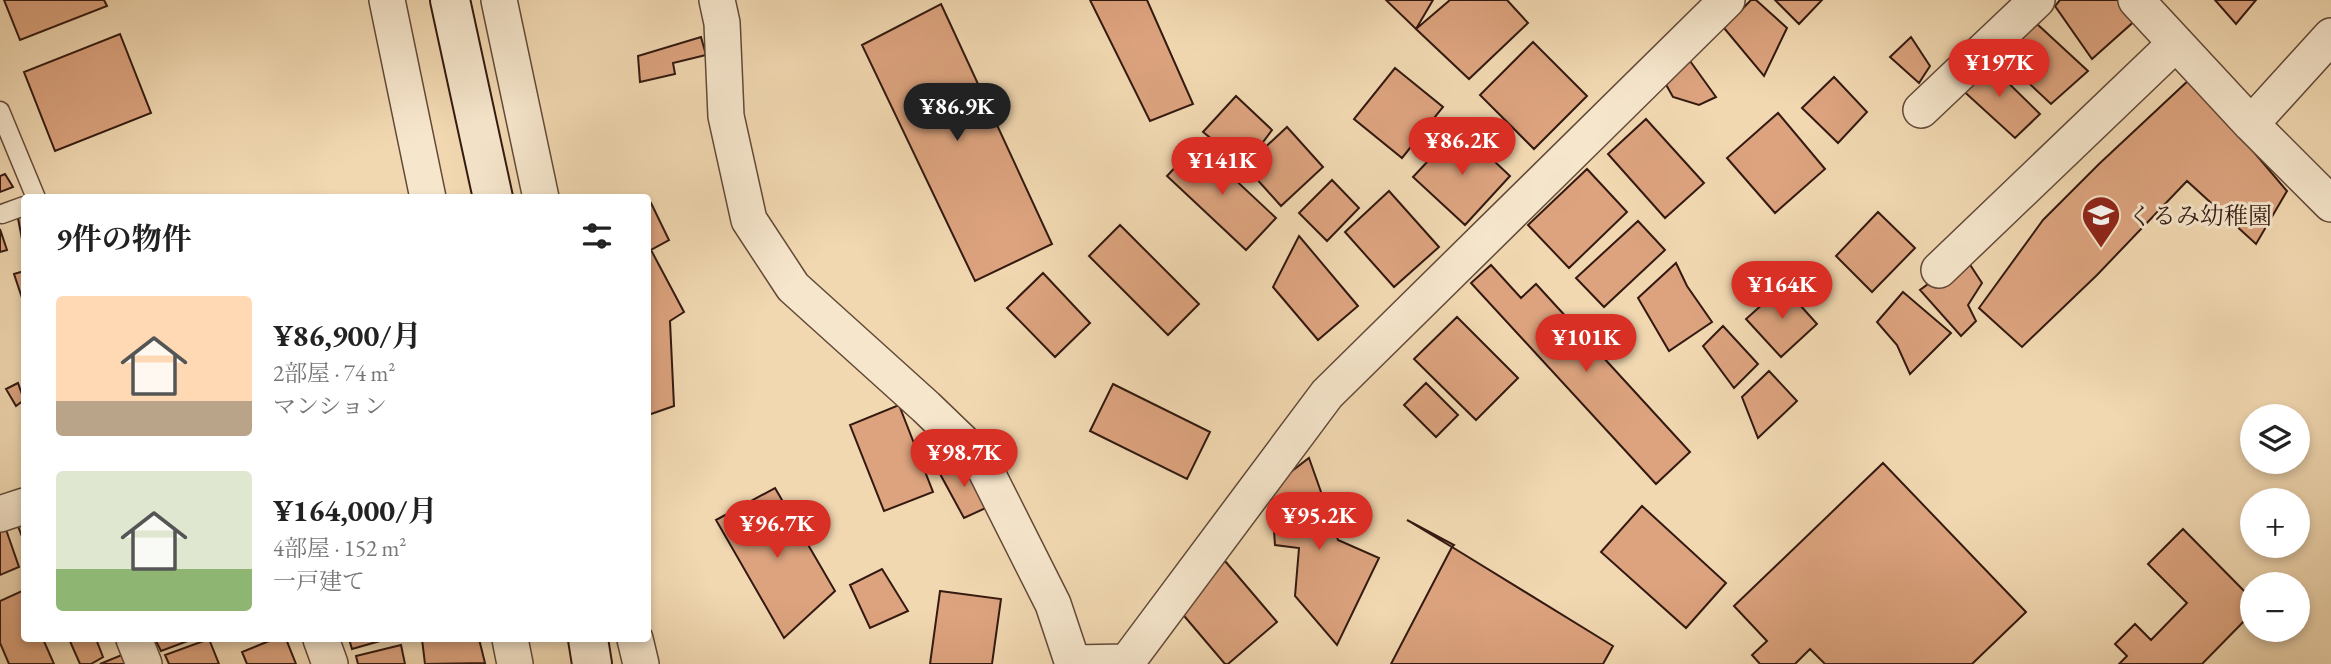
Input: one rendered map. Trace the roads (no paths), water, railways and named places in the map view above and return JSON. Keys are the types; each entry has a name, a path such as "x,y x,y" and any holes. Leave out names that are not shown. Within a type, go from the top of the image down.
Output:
{"street":[{"path":"387,0 427,194"},
{"path":"450,0 492,194"},
{"path":"499,0 540,194"},
{"path":"717,0 722,23 726,116 749,220 793,287 980,459 1053,604 1073,664 1127,662 1327,394 1727,0"},
{"path":"1921,110 2037,0"},
{"path":"2136,0 2251,124 2331,204"},
{"path":"2251,124 2331,36"},
{"path":"1939,270 2176,43"},
{"path":"0,514 21,507"},
{"path":"135,642 144,664"},
{"path":"322,642 330,664"},
{"path":"510,642 514,664"},
{"path":"636,642 640,664"}],"lane":[{"path":"0,111 34,194"},
{"path":"2,214 21,207"}],"place":[{"name":"くるみ幼稚園","path":"2101,249"}]}
